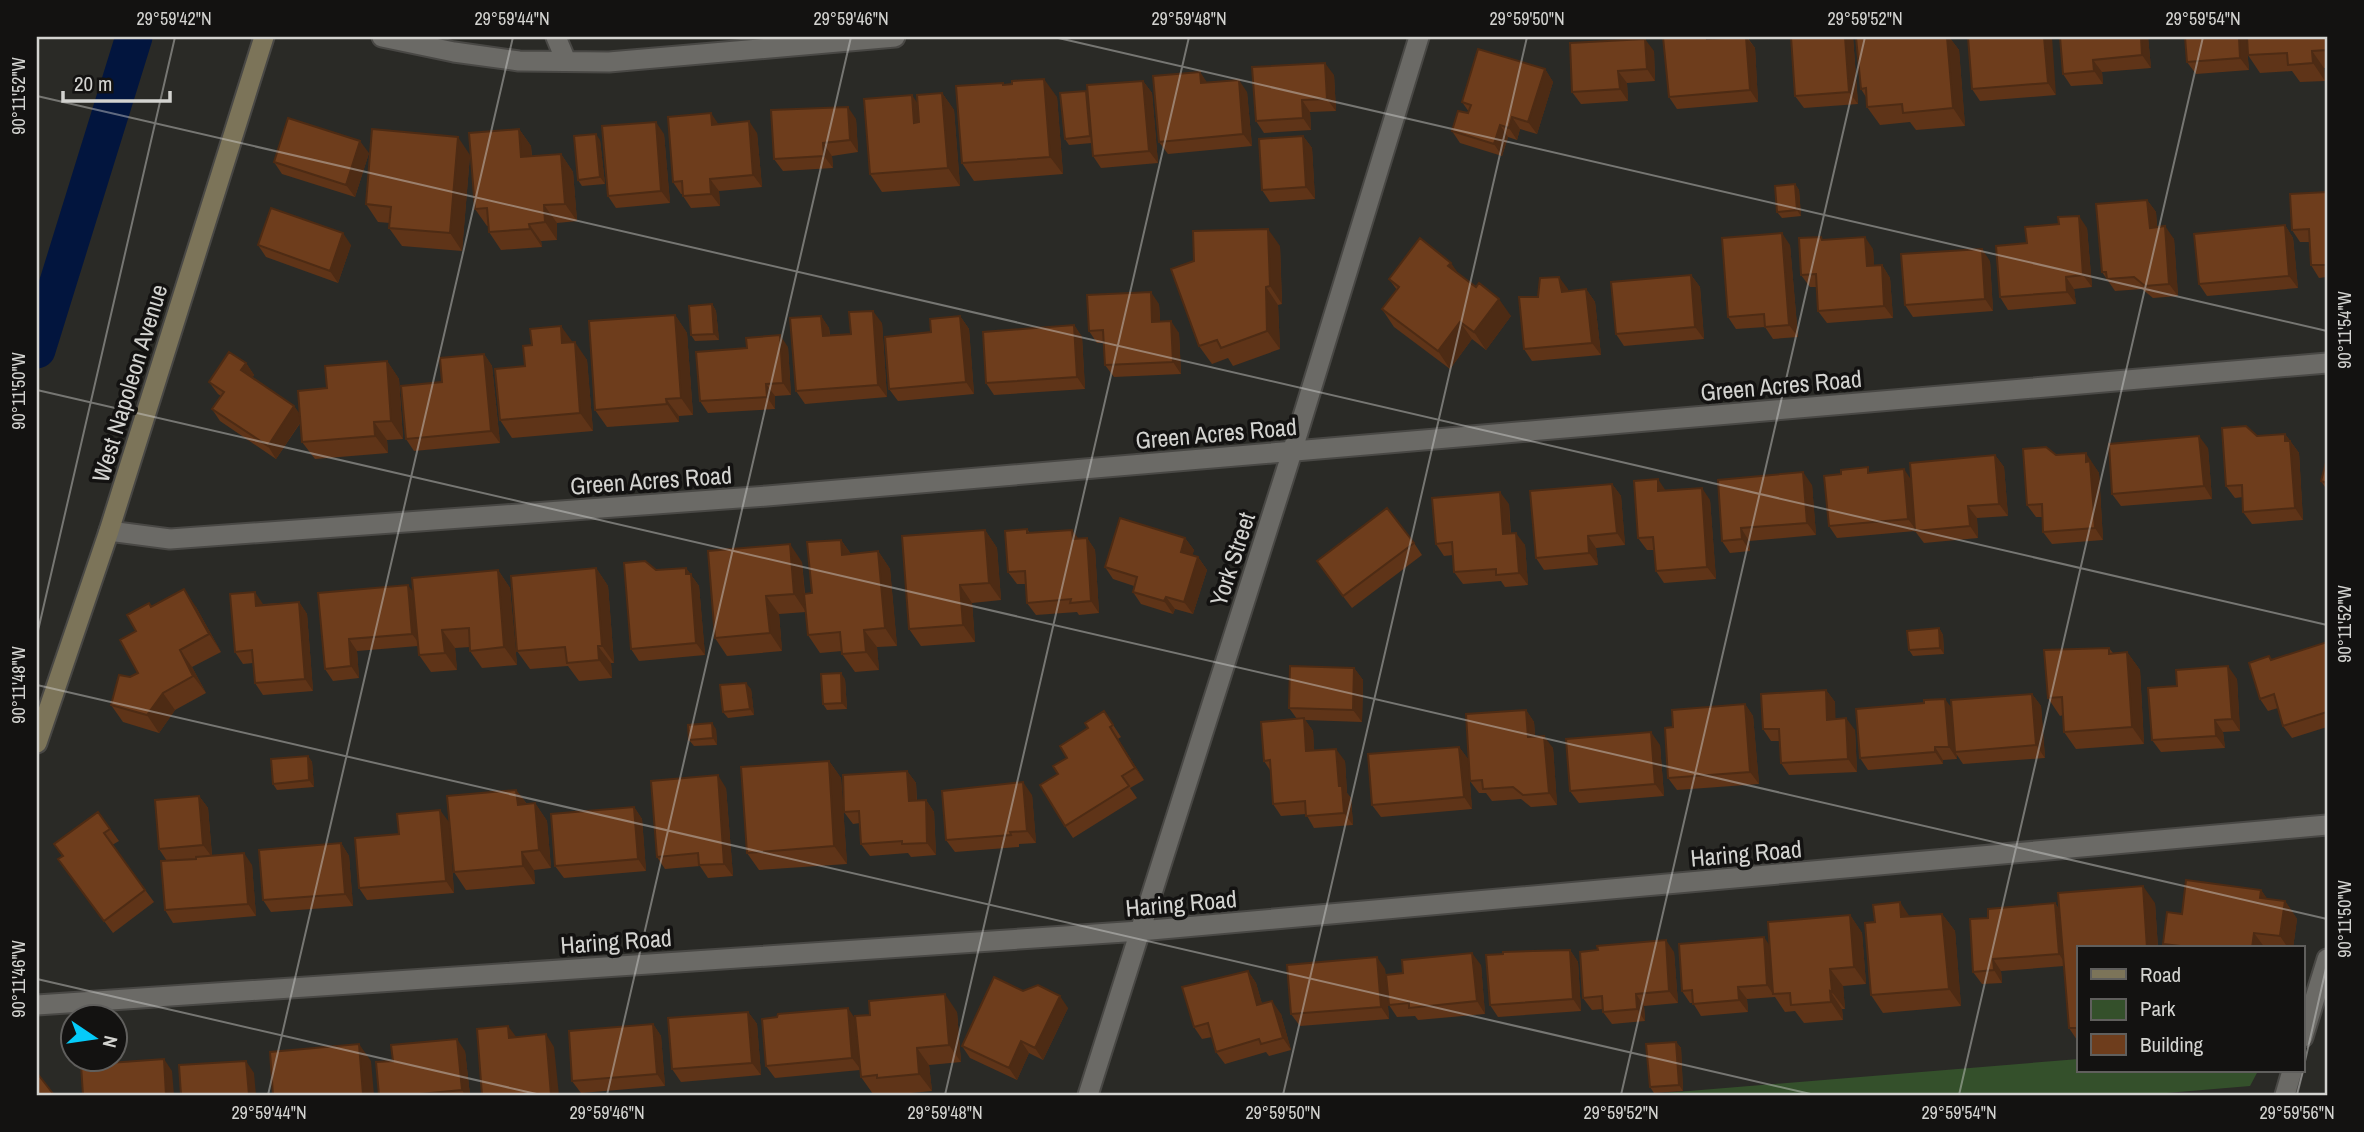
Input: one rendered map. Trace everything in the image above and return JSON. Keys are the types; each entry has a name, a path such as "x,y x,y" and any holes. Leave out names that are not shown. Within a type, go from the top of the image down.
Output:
{"main road":[{"name":"West Napoleon Avenue","path":"37,743 109,531 264,37"}],"street":[{"path":"382,37 454,52 519,61 609,62 895,37"},
{"path":"556,37 566,61"},
{"name":"York Street","path":"1088,1095 1292,452 1419,37"},
{"name":"Green Acres Road","path":"109,531 170,539 767,496 2327,363"},
{"name":"Haring Road","path":"37,1005 1140,931 2327,825"},
{"path":"2304,1034 2327,959"},
{"path":"2285,1095 2292,1072"}],"green space":[{"path":"2077,1059 2077,1072 2257,1072 2250,1086 2143,1095 1640,1095"}],"building":[{"path":"1663,37 1746,37 1750,90 1669,97"},
{"path":"1791,37 1845,37 1849,92 1795,96"},
{"path":"1856,37 1947,37 1953,108 1903,113 1902,104 1867,107 1866,88 1861,89"},
{"path":"1968,37 2044,37 2048,83 1972,89"},
{"path":"2060,37 2141,37 2142,55 2093,60 2094,71 2063,74"},
{"path":"2185,37 2239,37 2240,58 2187,62"},
{"path":"2247,37 2327,37 2327,50 2312,51 2313,63 2288,65 2287,53 2248,55"},
{"path":"1645,39 1647,69 1618,71 1620,89 1572,92 1570,43"},
{"path":"1478,49 1545,69 1528,122 1512,117 1509,128 1500,125 1494,144 1452,131 1458,111 1468,113 1471,105 1462,102"},
{"path":"1325,63 1327,99 1302,100 1303,118 1256,121 1252,67"},
{"path":"1200,72 1201,83 1239,80 1243,134 1159,142 1153,76"},
{"path":"1044,79 1050,157 962,163 956,86 1003,85 1012,84 1012,81"},
{"path":"1143,81 1149,151 1093,156 1087,85"},
{"path":"1086,91 1090,136 1065,139 1060,93"},
{"path":"942,93 948,168 870,174 864,99 912,95 914,123 919,122 917,95"},
{"path":"848,107 850,140 823,143 824,156 774,159 771,110"},
{"path":"711,113 712,125 749,121 753,175 710,179 711,194 683,196 682,181 673,182 668,117"},
{"path":"288,118 360,141 346,185 274,162"},
{"path":"656,122 661,191 608,196 602,126"},
{"path":"372,129 458,137 450,233 389,228 391,207 366,204"},
{"path":"519,129 521,157 561,154 565,204 544,205 545,222 529,224 530,229 489,232 487,208 475,209 469,133"},
{"path":"596,134 600,177 578,180 574,136"},
{"path":"1303,136 1306,187 1262,190 1259,139"},
{"path":"1795,184 1797,210 1777,212 1775,186"},
{"path":"2327,192 2327,265 2311,265 2309,229 2292,230 2290,194"},
{"path":"2147,200 2150,228 2165,226 2169,284 2145,286 2134,277 2107,279 2106,272 2102,272 2096,204"},
{"path":"271,208 343,233 330,271 258,245"},
{"path":"2079,216 2083,275 2066,277 2067,292 2000,297 1996,246 2027,243 2025,227 2059,224 2058,217"},
{"path":"2285,225 2289,276 2199,284 2194,234"},
{"path":"1268,229 1270,286 1266,287 1267,331 1221,348 1217,340 1199,346 1171,269 1194,261 1193,231"},
{"path":"1782,233 1789,325 1765,327 1764,314 1728,317 1722,238"},
{"path":"1821,237 1822,240 1865,237 1867,266 1882,265 1884,306 1818,311 1816,274 1801,275 1799,238"},
{"path":"1420,238 1451,263 1448,266 1476,287 1479,283 1499,299 1474,332 1460,322 1438,351 1382,309 1399,287 1389,279"},
{"path":"1982,249 1985,299 1905,305 1901,254"},
{"path":"1691,275 1695,327 1616,334 1611,282"},
{"path":"1559,277 1562,292 1586,289 1592,343 1524,349 1519,297 1538,297 1540,278"},
{"path":"1151,292 1152,322 1171,321 1173,362 1105,365 1103,330 1089,331 1087,295"},
{"path":"712,304 714,334 691,335 689,306"},
{"path":"873,311 878,385 796,391 790,318 821,316 823,336 851,334 849,312"},
{"path":"675,315 681,398 666,399 667,404 595,410 589,321"},
{"path":"960,316 966,382 889,389 885,337 931,332 930,319"},
{"path":"1074,325 1077,377 986,383 983,332"},
{"path":"561,326 562,343 575,342 580,413 500,420 495,369 525,366 523,346 532,345 530,329"},
{"path":"780,335 783,383 766,384 767,397 700,401 696,352 747,348 746,338"},
{"path":"229,352 246,363 241,370 294,406 268,446 212,409 224,392 209,382"},
{"path":"484,354 491,431 406,439 401,386 442,382 440,358"},
{"path":"387,361 391,421 374,422 375,436 302,442 298,391 327,388 325,366"},
{"path":"2246,426 2257,436 2285,434 2285,441 2290,441 2295,508 2243,512 2242,485 2226,486 2222,428"},
{"path":"2199,436 2204,486 2112,494 2109,444"},
{"path":"2046,447 2056,455 2086,453 2086,462 2090,461 2095,528 2043,532 2042,504 2027,505 2023,449"},
{"path":"1995,455 1999,504 1968,506 1970,526 1915,531 1910,463"},
{"path":"2327,459 2327,483 2321,481"},
{"path":"1868,467 1868,473 1904,469 1908,519 1829,526 1824,476 1841,474 1841,470"},
{"path":"1803,472 1807,523 1741,528 1742,539 1722,541 1718,480"},
{"path":"1658,479 1658,491 1702,488 1707,567 1656,571 1653,537 1638,538 1634,481"},
{"path":"1612,484 1617,533 1588,536 1589,553 1536,558 1530,491"},
{"path":"1500,492 1503,534 1516,533 1519,573 1496,575 1496,569 1454,572 1452,542 1436,544 1432,498"},
{"path":"1387,508 1414,543 1343,596 1317,561"},
{"path":"1120,518 1185,538 1181,552 1198,557 1184,602 1166,597 1164,601 1133,592 1137,577 1105,567"},
{"path":"1027,529 1027,533 1072,530 1073,539 1087,538 1091,601 1070,603 1071,599 1027,603 1025,571 1008,572 1005,531"},
{"path":"985,530 989,583 960,585 963,625 909,629 902,536"},
{"path":"841,540 842,555 878,551 885,628 864,630 866,652 842,654 840,632 808,635 804,594 812,593 807,542"},
{"path":"790,544 794,594 766,596 770,633 715,638 708,551"},
{"path":"645,561 656,570 686,568 686,574 691,574 696,643 631,649 624,563"},
{"path":"596,568 602,646 598,646 599,660 567,663 565,647 517,651 511,576"},
{"path":"498,570 504,647 470,651 469,628 442,630 445,653 419,655 412,578"},
{"path":"408,585 412,634 349,639 351,666 325,669 318,593"},
{"path":"184,589 209,634 180,650 193,676 163,693 147,715 111,705 119,675 130,677 138,673 120,640 136,631 127,615 149,603 151,607"},
{"path":"255,592 256,606 299,602 305,679 255,683 252,650 235,652 230,594"},
{"path":"1939,628 1940,648 1909,650 1907,631"},
{"path":"2327,642 2327,712 2283,726 2274,694 2260,699 2249,663 2269,656 2271,660"},
{"path":"2109,648 2109,654 2127,652 2132,727 2064,732 2062,697 2048,698 2044,650"},
{"path":"1290,666 1354,668 1353,710 1289,708"},
{"path":"2228,666 2232,719 2215,720 2216,736 2152,740 2148,688 2177,686 2176,670"},
{"path":"841,673 842,703 823,704 821,674"},
{"path":"746,683 750,709 723,712 720,685"},
{"path":"1826,690 1827,720 1846,718 1848,759 1781,763 1779,729 1763,729 1761,694"},
{"path":"2032,694 2036,745 1955,752 1951,700"},
{"path":"1945,699 1949,747 1935,747 1935,752 1860,758 1856,709"},
{"path":"1745,704 1750,772 1668,778 1665,728 1673,727 1672,710"},
{"path":"1526,710 1528,737 1544,736 1549,793 1523,795 1513,787 1483,789 1482,780 1470,781 1466,714"},
{"path":"1104,711 1113,725 1110,727 1135,768 1122,776 1129,786 1065,826 1040,785 1058,774 1053,766 1067,758 1060,746 1088,728 1085,723"},
{"path":"1304,718 1306,751 1336,749 1344,813 1306,816 1305,801 1273,804 1270,760 1264,761 1261,722"},
{"path":"712,723 713,738 689,740 688,725"},
{"path":"1651,732 1655,784 1570,791 1566,739"},
{"path":"1459,747 1464,797 1372,805 1368,754"},
{"path":"308,756 309,780 273,784 271,759"},
{"path":"829,761 834,846 747,853 741,767"},
{"path":"907,771 909,801 926,800 927,843 902,844 902,841 861,844 859,811 844,812 843,775"},
{"path":"718,775 724,864 699,865 698,853 657,857 651,781"},
{"path":"1023,782 1027,831 1010,832 1011,835 946,840 942,791"},
{"path":"516,790 518,805 535,803 539,850 522,852 523,866 454,872 447,796"},
{"path":"199,796 203,845 159,849 155,800"},
{"path":"634,807 638,859 555,866 551,814"},
{"path":"440,810 446,881 359,888 355,838 399,834 397,814"},
{"path":"98,812 110,829 104,833 145,890 104,921 58,859 63,856 54,844"},
{"path":"341,843 345,894 263,900 259,850"},
{"path":"244,853 248,904 165,910 161,861"},
{"path":"2186,880 2261,890 2260,898 2285,901 2280,936 2254,933 2252,946 2163,944 2167,912 2182,914"},
{"path":"2143,886 2147,946 2077,946 2077,1028 2069,1028 2058,893"},
{"path":"1900,902 1901,917 1942,914 1949,989 1871,995 1865,923 1875,922 1873,905"},
{"path":"2055,903 2059,954 1993,959 1994,970 1973,972 1970,919 1988,918 1988,909"},
{"path":"1850,915 1854,967 1830,969 1831,1002 1791,1005 1790,993 1773,994 1768,922"},
{"path":"1764,937 1767,985 1738,987 1739,1000 1693,1004 1692,990 1682,991 1679,944"},
{"path":"1666,940 1669,991 1636,994 1637,1009 1603,1012 1602,996 1583,998 1580,952 1598,950 1597,946"},
{"path":"1570,950 1573,999 1490,1005 1486,955"},
{"path":"1472,953 1477,1001 1409,1008 1409,1003 1389,1005 1386,975 1403,973 1402,960"},
{"path":"1377,957 1381,1007 1291,1014 1287,965"},
{"path":"1248,971 1257,1005 1272,1001 1283,1038 1261,1044 1259,1039 1216,1052 1208,1023 1194,1027 1182,987"},
{"path":"994,977 1023,991 1038,985 1060,996 1035,1048 1021,1041 1009,1068 962,1046"},
{"path":"945,994 949,1045 917,1048 919,1074 861,1077 855,1016 870,1015 869,1001"},
{"path":"848,1008 852,1058 766,1066 762,1019 777,1017 778,1014"},
{"path":"748,1012 752,1063 672,1069 668,1018"},
{"path":"653,1024 657,1074 572,1081 569,1031"},
{"path":"508,1026 509,1038 546,1034 551,1095 482,1095 477,1029"},
{"path":"457,1039 462,1090 379,1095 376,1062 393,1061 391,1045"},
{"path":"1676,1042 1679,1085 1650,1087 1646,1044"},
{"path":"359,1044 363,1094 273,1095 270,1052"},
{"path":"164,1059 166,1095 83,1095 81,1072 130,1072 130,1061"},
{"path":"246,1061 249,1095 181,1095 179,1065"},
{"path":"37,1073 54,1095 37,1095"}],"waterway":[{"path":"37,350 134,37"}]}
